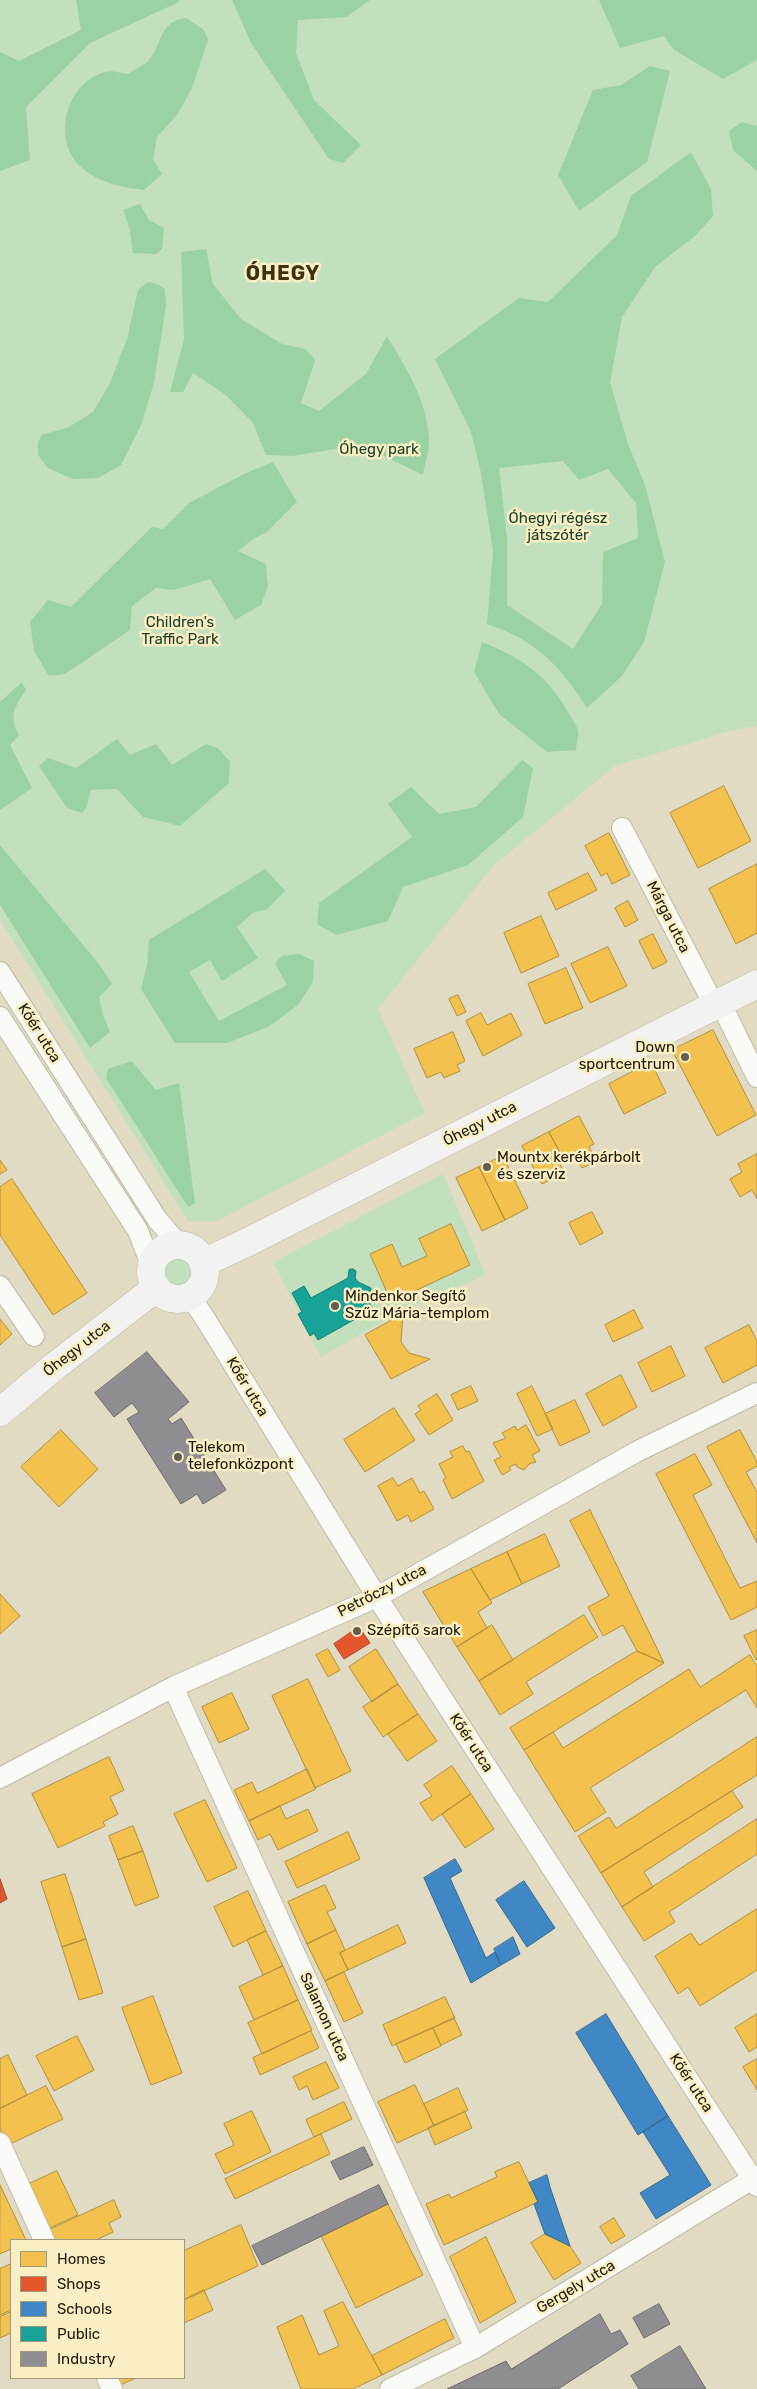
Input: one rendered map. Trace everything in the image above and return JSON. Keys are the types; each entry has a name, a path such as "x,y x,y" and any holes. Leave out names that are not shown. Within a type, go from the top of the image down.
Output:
{"street":[{"name":"Márga utca","path":"622,828 757,1077"},
{"name":"Kőér utca","path":"0,972 157,1220 178,1244"},
{"name":"Óhegy utca","path":"203,1263 757,984"},
{"name":"Kőér utca","path":"0,1017 138,1231 154,1276"},
{"name":"Óhegy utca","path":"0,1412 55,1366 154,1276 162,1249 178,1244"},
{"path":"154,1276 167,1297 179,1299 190,1296 200,1288 204,1278 203,1263 198,1254 189,1247 178,1244"},
{"path":"0,1286 34,1336"},
{"name":"Kőér utca","path":"190,1296 377,1597 756,2181"},
{"name":"Petrőczy utca","path":"0,1778 173,1687 377,1597 638,1451 757,1393"},
{"name":"Salamon utca","path":"173,1687 475,2348"},
{"path":"0,2143 44,2239"},
{"name":"Gergely utca","path":"390,2389 475,2348 756,2181"}],"green space":[{"name":"Óhegy park","path":"0,0 757,0 757,726 733,730 615,766 494,865 378,1009 425,1113 217,1221 188,1221 0,920"},
{"path":"76,0 178,0 179,2 90,43 26,107 30,160 0,171 0,52 19,61 81,30"},
{"path":"232,0 370,0 346,17 298,20 296,53 314,100 361,145 343,163 329,159 251,43"},
{"path":"599,0 757,0 757,60 723,79 674,50 664,36 620,48"},
{"path":"186,18 204,30 208,40 192,88 177,115 157,137 153,159 162,174 144,190 118,186 87,172 71,154 66,141 67,112 73,99 81,87 92,78 108,71 128,74 144,65 157,48 165,29 177,20"},
{"path":"650,66 670,71 647,162 579,211 558,175 593,90 621,85"},
{"path":"742,122 757,126 757,171 733,150 729,131"},
{"path":"691,152 711,189 713,216 695,236 655,267 622,317 610,382 628,444 645,485 665,562 644,642 622,676 587,708 567,679 545,656 519,638 487,624 493,551 481,473 471,432 435,359 519,298 548,302 617,235 631,196","holes":["563,461 579,480 608,469 636,503 638,538 603,552 602,604 573,649 507,605 507,538 499,468"]},
{"path":"140,204 149,220 164,228 162,249 156,254 133,253 130,230 123,210"},
{"path":"206,249 213,284 241,319 282,344 306,349 315,360 301,403 319,411 366,374 387,336 414,384 424,409 429,442 423,475 380,454 347,447 293,456 266,455 253,423 226,395 193,373 183,392 170,392 184,339 181,252"},
{"path":"148,282 157,284 165,289 166,305 154,383 141,425 121,465 98,478 73,479 48,468 38,455 38,442 42,435 69,427 93,412 110,383 127,339 138,290"},
{"path":"273,462 297,502 267,532 253,539 238,551 266,564 268,586 261,605 235,620 210,579 174,590 156,588 132,606 130,630 65,674 49,676 34,651 30,622 48,600 71,607 152,527 163,529 189,503 244,474"},
{"path":"482,642 522,662 543,678 561,700 577,727 576,750 547,752 499,714 474,672"},
{"path":"22,682 26,690 16,706 13,717 19,735 10,745 32,788 0,810 0,702"},
{"path":"117,739 130,755 156,744 172,765 206,744 218,748 230,762 229,783 180,826 143,817 117,789 91,790 86,808 82,813 67,808 39,766 48,758 76,768"},
{"path":"522,760 533,768 523,817 468,865 403,887 388,921 336,935 317,924 319,903 412,837 388,804 411,787 439,814 476,807"},
{"path":"0,845 99,964 112,984 99,997 103,1015 110,1032 90,1048 0,905"},
{"path":"265,869 285,891 266,910 254,912 237,927 258,958 222,981 210,960 189,972 219,1021 287,985 275,963 282,956 299,954 314,961 313,982 298,1005 268,1027 227,1043 175,1043 141,989 147,965 149,940"},
{"path":"132,1061 156,1090 179,1083 195,1203 188,1207 106,1078 108,1069"},
{"path":"443,1174 486,1275 397,1313 321,1357 273,1262"},
{"path":"177,1256 188,1261 193,1272 188,1283 177,1288 166,1283 161,1272 166,1261"}],"building: Homes":[{"path":"724,786 751,841 698,868 670,813"},
{"path":"609,833 630,875 612,884 607,873 601,876 585,846"},
{"path":"757,864 757,933 736,944 709,889"},
{"path":"588,873 597,890 556,910 548,893"},
{"path":"628,901 638,920 625,927 615,908"},
{"path":"541,916 559,956 521,973 504,933"},
{"path":"653,934 667,962 653,969 639,941"},
{"path":"608,947 627,986 590,1003 571,964"},
{"path":"566,968 583,1008 545,1024 528,984"},
{"path":"458,995 466,1012 457,1016 449,999"},
{"path":"481,1013 487,1025 511,1013 522,1035 483,1056 466,1021"},
{"path":"713,1030 756,1115 717,1136 672,1050"},
{"path":"453,1032 465,1061 457,1065 460,1071 444,1078 441,1072 427,1078 414,1049"},
{"path":"651,1062 666,1093 624,1114 609,1084"},
{"path":"579,1116 594,1144 589,1147 597,1161 582,1168 576,1157 565,1162 549,1132"},
{"path":"549,1132 565,1162 560,1165 564,1172 542,1184 522,1146"},
{"path":"757,1154 757,1199 752,1190 740,1197 730,1179 742,1172 738,1164"},
{"path":"503,1156 528,1208 505,1220 479,1167"},
{"path":"0,1160 7,1170 0,1174"},
{"path":"479,1167 505,1220 482,1231 456,1178"},
{"path":"12,1179 87,1293 53,1315 0,1235 0,1187"},
{"path":"592,1212 603,1233 580,1245 569,1223"},
{"path":"451,1224 470,1265 398,1299 396,1294 389,1297 370,1254 392,1244 402,1267 427,1256 419,1239"},
{"path":"634,1310 643,1328 613,1342 605,1325"},
{"path":"403,1314 401,1342 409,1353 430,1359 391,1379 365,1335"},
{"path":"0,1319 12,1334 0,1345"},
{"path":"749,1325 757,1341 757,1365 723,1383 705,1348"},
{"path":"671,1346 685,1376 652,1392 638,1363"},
{"path":"621,1375 637,1407 603,1426 586,1394"},
{"path":"471,1386 478,1401 458,1410 451,1395"},
{"path":"532,1386 553,1429 537,1436 517,1394"},
{"path":"437,1394 453,1420 429,1435 415,1414 421,1410 418,1406"},
{"path":"575,1400 590,1432 560,1446 545,1414"},
{"path":"394,1408 415,1440 365,1472 344,1440"},
{"path":"526,1425 540,1451 532,1455 536,1462 529,1464 524,1470 517,1467 516,1464 509,1467 511,1470 502,1475 494,1460 501,1457 493,1443 506,1438 502,1433 515,1426 517,1430"},
{"path":"61,1430 98,1469 59,1507 21,1467"},
{"path":"740,1430 757,1462 757,1466 746,1472 757,1492 757,1543 707,1447"},
{"path":"463,1446 466,1452 469,1451 484,1481 452,1499 443,1480 446,1478 439,1464 453,1457 450,1452"},
{"path":"695,1454 712,1485 693,1495 740,1588 757,1581 757,1607 731,1620 656,1474"},
{"path":"393,1478 398,1486 412,1478 420,1493 424,1491 434,1509 411,1522 408,1515 397,1521 378,1486"},
{"path":"590,1510 664,1663 637,1651 623,1625 603,1636 588,1607 609,1596 570,1521"},
{"path":"545,1534 560,1566 522,1584 507,1552"},
{"path":"507,1552 522,1584 490,1600 471,1569"},
{"path":"471,1569 492,1603 478,1612 487,1628 457,1647 423,1592"},
{"path":"0,1594 20,1616 0,1634"},
{"path":"584,1615 598,1637 526,1682 533,1694 500,1715 479,1681"},
{"path":"492,1625 513,1660 479,1681 457,1647"},
{"path":"757,1630 757,1659 756,1660 744,1636"},
{"path":"328,1649 340,1670 328,1677 316,1655"},
{"path":"376,1649 398,1684 372,1702 349,1667"},
{"path":"637,1651 664,1663 524,1750 510,1728"},
{"path":"750,1655 757,1666 757,1708 746,1690 590,1788 606,1812 575,1832 524,1750 553,1732 563,1748 689,1669 700,1687"},
{"path":"308,1679 351,1771 315,1788 272,1696"},
{"path":"398,1684 418,1714 383,1737 363,1707"},
{"path":"232,1693 249,1729 219,1743 202,1707"},
{"path":"418,1714 437,1741 407,1761 388,1734"},
{"path":"757,1737 757,1775 601,1873 578,1836 609,1817 616,1828"},
{"path":"109,1757 124,1790 110,1797 118,1814 103,1822 105,1826 58,1848 32,1794"},
{"path":"452,1766 471,1794 432,1821 420,1803 432,1796 424,1785"},
{"path":"307,1769 316,1789 249,1821 234,1790 252,1782 257,1793"},
{"path":"732,1791 743,1807 644,1872 653,1887 622,1907 601,1873"},
{"path":"471,1794 494,1829 465,1848 442,1814"},
{"path":"205,1800 237,1868 207,1882 174,1814"},
{"path":"280,1806 286,1819 308,1809 318,1831 278,1850 270,1834 258,1840 249,1821"},
{"path":"757,1819 757,1854 669,1912 675,1922 644,1941 622,1907"},
{"path":"133,1826 143,1851 118,1860 109,1836"},
{"path":"348,1832 360,1859 297,1888 285,1862"},
{"path":"143,1851 159,1897 135,1906 118,1860"},
{"path":"65,1874 86,1939 62,1947 41,1882"},
{"path":"325,1885 336,1908 327,1912 336,1930 307,1944 288,1902"},
{"path":"248,1891 266,1931 233,1947 214,1907"},
{"path":"757,1909 757,1970 700,2006 688,1987 678,1994 655,1956 691,1933 699,1945"},
{"path":"398,1925 406,1943 348,1970 340,1953"},
{"path":"336,1930 345,1950 340,1953 348,1970 325,1981 307,1944"},
{"path":"266,1931 283,1966 263,1975 247,1940"},
{"path":"86,1939 103,1993 79,2000 62,1947"},
{"path":"283,1966 298,2000 254,2020 239,1987"},
{"path":"344,1972 363,2013 344,2022 325,1981"},
{"path":"153,1996 182,2073 151,2085 122,2008"},
{"path":"445,1997 455,2018 392,2046 383,2025"},
{"path":"298,2000 312,2030 262,2054 248,2023"},
{"path":"757,2014 757,2047 749,2052 735,2028"},
{"path":"454,2018 462,2035 441,2045 433,2028"},
{"path":"433,2028 441,2046 405,2063 396,2044"},
{"path":"311,2031 319,2048 260,2075 253,2058"},
{"path":"77,2036 94,2070 54,2091 36,2056"},
{"path":"8,2055 27,2095 0,2108 0,2059"},
{"path":"757,2059 757,2090 743,2067"},
{"path":"326,2062 339,2088 313,2100 307,2086 299,2090 293,2077"},
{"path":"415,2085 434,2126 397,2143 378,2102"},
{"path":"46,2086 63,2119 8,2145 0,2129 0,2109"},
{"path":"458,2088 468,2110 434,2126 424,2104"},
{"path":"344,2102 352,2119 314,2137 306,2120"},
{"path":"252,2111 271,2152 225,2174 215,2154 234,2145 224,2124"},
{"path":"465,2112 472,2128 435,2145 428,2128"},
{"path":"321,2134 330,2154 235,2199 225,2179"},
{"path":"519,2162 538,2202 444,2245 426,2204 449,2194 451,2198 497,2177 495,2172"},
{"path":"57,2171 78,2215 45,2230 25,2186"},
{"path":"0,2185 26,2239 10,2239 10,2249 0,2254"},
{"path":"114,2200 121,2217 109,2223 113,2232 98,2239 51,2239 47,2231"},
{"path":"388,2204 423,2275 356,2308 321,2236"},
{"path":"614,2218 625,2236 611,2244 600,2227"},
{"path":"241,2225 258,2266 185,2300 185,2251"},
{"path":"545,2234 570,2246 581,2263 554,2280 531,2243"},
{"path":"486,2237 516,2302 480,2323 450,2257"},
{"path":"10,2264 10,2310 0,2315 0,2269"},
{"path":"204,2290 213,2310 185,2323 185,2300"},
{"path":"343,2302 382,2375 353,2389 301,2389 277,2327 302,2315 319,2355 339,2346 324,2311"},
{"path":"10,2312 10,2333 0,2338 0,2317"},
{"path":"445,2319 454,2338 382,2375 372,2356"},
{"path":"114,2379 134,2379 118,2386"}],"building: Shops":[{"path":"359,1627 370,1643 344,1659 334,1644"},
{"path":"0,1879 7,1899 0,1903"}],"building: Schools":[{"path":"455,1859 462,1871 450,1878 486,1958 495,1952 501,1965 471,1983 424,1878"},
{"path":"524,1881 555,1928 527,1947 496,1900"},
{"path":"513,1937 520,1954 501,1965 494,1949"},
{"path":"606,2014 668,2116 638,2135 576,2033"},
{"path":"668,2116 711,2185 656,2219 640,2193 670,2175 643,2132"},
{"path":"547,2175 570,2246 545,2234 534,2204 538,2202 529,2183"}],"building: Public":[{"name":"Mindenkor Segítő Szűz Mária-templom","path":"353,1269 356,1271 355,1278 358,1282 371,1288 369,1302 373,1309 318,1340 314,1333 310,1336 298,1314 302,1312 292,1293 304,1286 311,1298 348,1278 349,1270"}],"building: Industry":[{"name":"Telekom telefonközpont","path":"147,1352 189,1402 168,1419 172,1424 181,1418 226,1490 203,1504 197,1494 181,1504 127,1419 139,1412 132,1403 114,1417 95,1393"},
{"path":"364,2147 373,2165 340,2180 331,2162"},
{"path":"379,2185 388,2204 262,2265 252,2246"},
{"path":"659,2304 670,2324 644,2338 633,2318"},
{"path":"600,2314 611,2334 620,2330 628,2344 558,2389 447,2389 506,2361 511,2369"},
{"path":"680,2346 706,2389 639,2389 631,2376"}],"place":[{"name":"Down sportcentrum","path":"685,1057"},
{"name":"Mountx kerékpárbolt és szerviz","path":"487,1167"},
{"name":"Mindenkor Segítő Szűz Mária-templom","path":"335,1306"},
{"name":"Telekom telefonközpont","path":"178,1457"},
{"name":"Szépítő sarok","path":"357,1631"}],"district":[{"name":"ÓHEGY","path":"283,274"}],"park label":[{"name":"Óhegyi régész játszótér","path":"558,528"},
{"name":"Children's Traffic Park","path":"180,632"}]}
